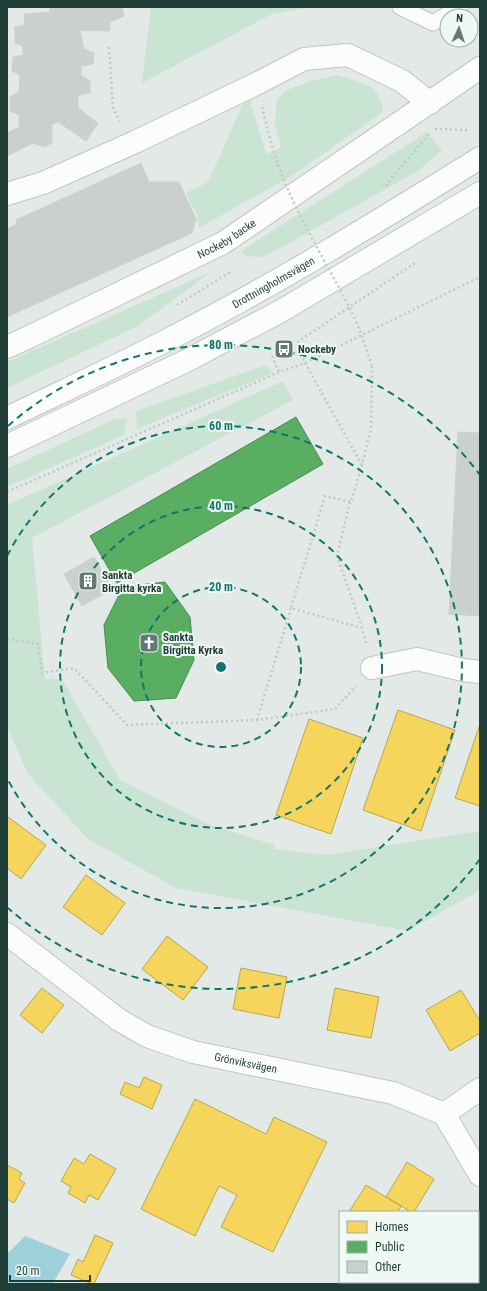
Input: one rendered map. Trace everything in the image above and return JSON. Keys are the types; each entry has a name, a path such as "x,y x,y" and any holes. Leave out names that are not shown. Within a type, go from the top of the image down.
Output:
{"street":[{"path":"7,194 44,183 256,84 304,59 348,55 402,81 424,107"},
{"name":"Nockeby backe","path":"7,347 223,243 480,68"},
{"name":"Drottningholmsvägen","path":"7,418 176,336 369,227 480,158"},
{"path":"7,446 188,360 281,311 480,193"},
{"path":"372,668 417,659 463,670 480,672"},
{"name":"Grönviksvägen","path":"7,934 119,1020 147,1036 193,1052 393,1093 444,1114"},
{"path":"480,1088 444,1114 480,1175"}],"lane":[{"path":"400,7 433,23 460,7"}],"path":[{"path":"109,47 113,109 131,143"},
{"path":"7,639 38,644 42,673 74,668 127,725 256,720 335,709 372,668 362,628 337,556 350,502 362,465 371,428 372,365 355,320 296,208 285,183 272,146 256,84"},
{"path":"424,107 434,129"},
{"path":"434,129 469,130"},
{"path":"384,188 434,129"},
{"path":"7,492 279,372 305,363 480,276"},
{"path":"348,308 296,343 305,363 362,465"},
{"path":"272,356 279,372"},
{"path":"256,720 325,496 350,502"},
{"path":"291,608 362,628"}],"green space":[{"path":"151,7 312,7 272,14 142,83"},
{"path":"337,75 361,83 373,89 380,99 383,112 293,175 199,228 197,215 186,193 208,182 243,104 250,100 266,154 281,148 275,124 277,99 287,90 312,81"},
{"path":"427,132 442,150 418,171 273,252 260,257 246,256 241,251"},
{"path":"211,272 138,326 7,388 7,362"},
{"path":"266,365 272,373 137,429 136,411"},
{"path":"283,381 293,400 32,538 45,679 62,679 120,780 208,824 275,845 274,849 326,855 480,831 480,890 408,931 176,888 88,839 28,774 7,727 7,505"},
{"path":"127,418 124,435 7,487 7,469 115,419"}],"water":[{"path":"25,1236 70,1254 53,1283 55,1284 7,1284 7,1252 10,1251"}],"building: Homes":[{"path":"398,710 455,730 421,831 363,810"},
{"path":"309,719 363,738 331,834 276,815"},
{"path":"480,724 480,806 455,798"},
{"path":"8,817 46,845 21,879 7,868"},
{"path":"86,875 125,903 102,935 63,907"},
{"path":"167,936 208,967 183,1000 142,969"},
{"path":"241,968 287,977 279,1018 233,1009"},
{"path":"42,988 64,1005 42,1033 20,1015"},
{"path":"335,988 379,997 371,1038 327,1030"},
{"path":"461,990 480,1021 480,1033 450,1051 426,1010"},
{"path":"144,1077 162,1085 152,1109 120,1094 125,1082 139,1088"},
{"path":"195,1099 266,1134 274,1117 327,1142 273,1252 221,1227 237,1195 219,1186 195,1236 141,1209"},
{"path":"90,1154 116,1169 98,1200 89,1195 85,1203 68,1193 71,1187 61,1181 74,1158 84,1164"},
{"path":"407,1162 434,1179 415,1211 409,1211 386,1197"},
{"path":"7,1165 22,1173 19,1179 25,1183 14,1203 7,1199"},
{"path":"366,1185 401,1206 398,1211 350,1211"},
{"path":"479,1230 480,1284 457,1284 479,1283"},
{"path":"95,1235 113,1243 94,1284 92,1284 71,1275 78,1259 83,1262"}],"building: Public":[{"path":"296,417 323,464 117,583 90,536"},
{"name":"Sankta Birgitta Kyrka","path":"165,582 190,617 194,660 176,698 134,701 108,668 104,625 123,587"}],"building: Other":[{"path":"49,7 122,7 124,16 110,22 110,31 53,30"},
{"path":"51,12 53,30 80,31 84,49 94,53 93,64 81,66 81,75 90,81 90,93 78,95 78,108 98,123 86,141 58,122 52,124 52,143 44,147 33,143 7,156 7,133 19,127 19,115 10,111 10,97 19,92 20,75 12,71 13,57 23,55 23,46 15,43 15,27 25,25 24,14"},
{"path":"141,163 149,182 179,182 196,219 192,233 7,317 7,229 17,224 16,220"},
{"path":"458,432 480,433 480,616 449,614"},
{"name":"Sankta Birgitta kyrka","path":"94,557 112,589 82,606 64,574"}],"place":[{"name":"Nockeby","path":"284,349"},
{"name":"Sankta Birgitta kyrka","path":"88,581"},
{"name":"Sankta Birgitta Kyrka","path":"149,643"}]}
